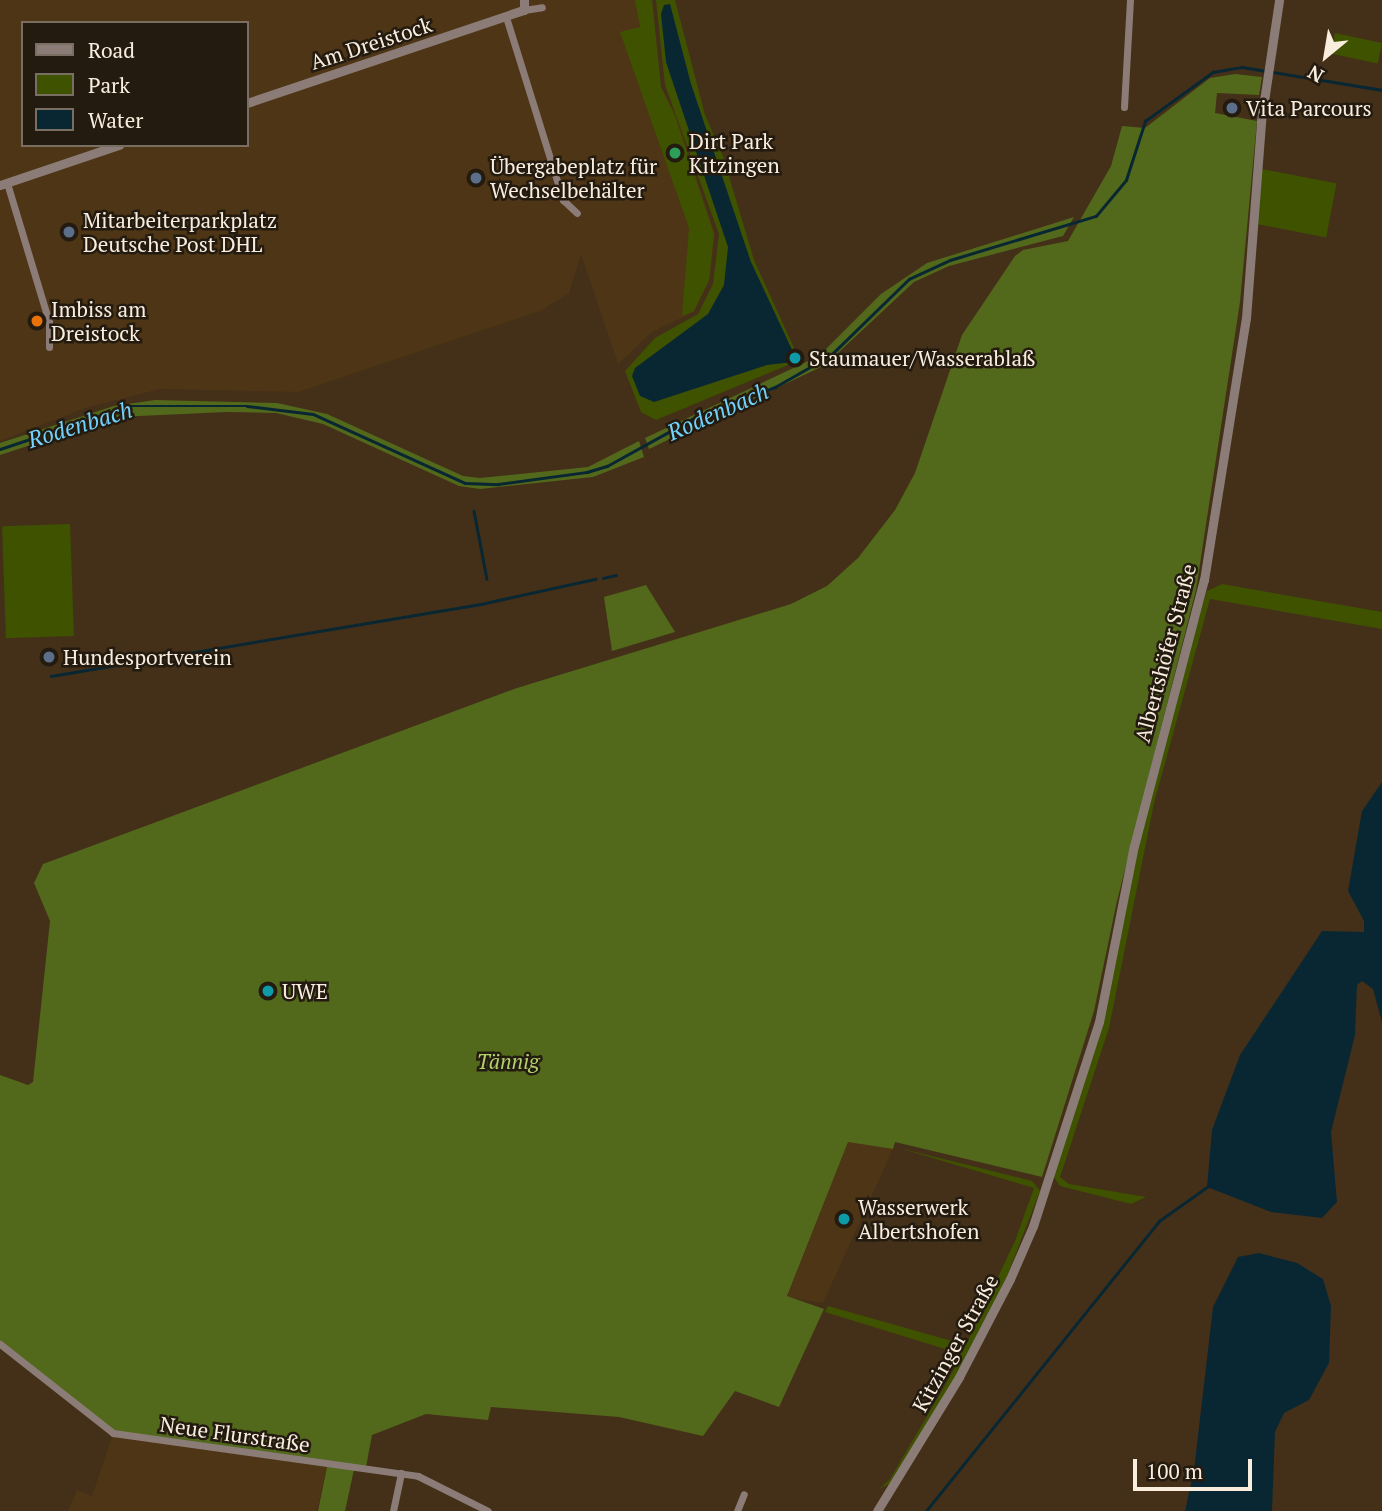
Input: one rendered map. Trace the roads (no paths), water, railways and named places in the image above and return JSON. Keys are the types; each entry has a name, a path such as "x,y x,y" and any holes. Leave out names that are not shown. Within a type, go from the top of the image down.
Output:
{"street":[{"path":"1124,107 1130,0"},
{"name":"Albertshöfer Straße","path":"1047,1184 1099,1022 1134,846 1202,590 1246,318 1267,78 1279,0"},
{"path":"524,5 542,7"},
{"name":"Am Dreistock","path":"248,103 506,17 524,5"},
{"path":"506,17 563,200 577,213"},
{"path":"49,347 49,322 3,184 114,147"},
{"name":"Kitzinger Straße","path":"877,1511 976,1347 1014,1269 1047,1184"},
{"name":"Neue Flurstraße","path":"0,1344 113,1433 401,1473 452,1489 485,1510"},
{"path":"393,1511 401,1473"},
{"path":"737,1511 744,1494"}],"water":[{"path":"670,4 691,84 751,262 794,354 793,362 767,365 654,402 640,396 632,376 635,368 708,314 724,285 728,247 666,62 661,14 664,5"},
{"path":"1382,782 1382,1022 1373,989 1362,981 1357,985 1355,1035 1331,1132 1337,1202 1322,1218 1271,1212 1207,1187 1212,1130 1240,1055 1322,931 1364,932 1364,921 1348,891 1362,811"},
{"path":"1259,1253 1297,1263 1323,1279 1331,1306 1329,1363 1309,1400 1284,1413 1275,1432 1272,1511 1185,1511 1194,1470 1213,1307 1238,1257"}],"waterway":[{"name":"Rodenbach","path":"0,449 129,406 247,406 313,414 465,483 498,484 587,472 607,466 694,418 775,387 831,355 909,279 950,260 1096,216 1126,180 1145,121 1213,72 1242,67 1382,90"},
{"path":"474,511 487,579"},
{"path":"603,578 616,575"},
{"path":"51,676 485,603 595,579"},
{"path":"926,1511 1159,1221 1207,1187"}],"place":[{"name":"Vita Parcours","path":"1232,108"},
{"name":"Dirt Park Kitzingen","path":"675,153"},
{"name":"Übergabeplatz für Wechselbehälter","path":"476,178"},
{"name":"Mitarbeiterparkplatz Deutsche Post DHL","path":"69,232"},
{"name":"Imbiss am Dreistock","path":"37,321"},
{"name":"Staumauer/Wasserablaß","path":"795,358"},
{"name":"Hundesportverein","path":"49,657"},
{"name":"UWE","path":"268,991"},
{"name":"Wasserwerk Albertshofen","path":"844,1219"}],"park label":[{"name":"Tännig","path":"508,1061"}]}
